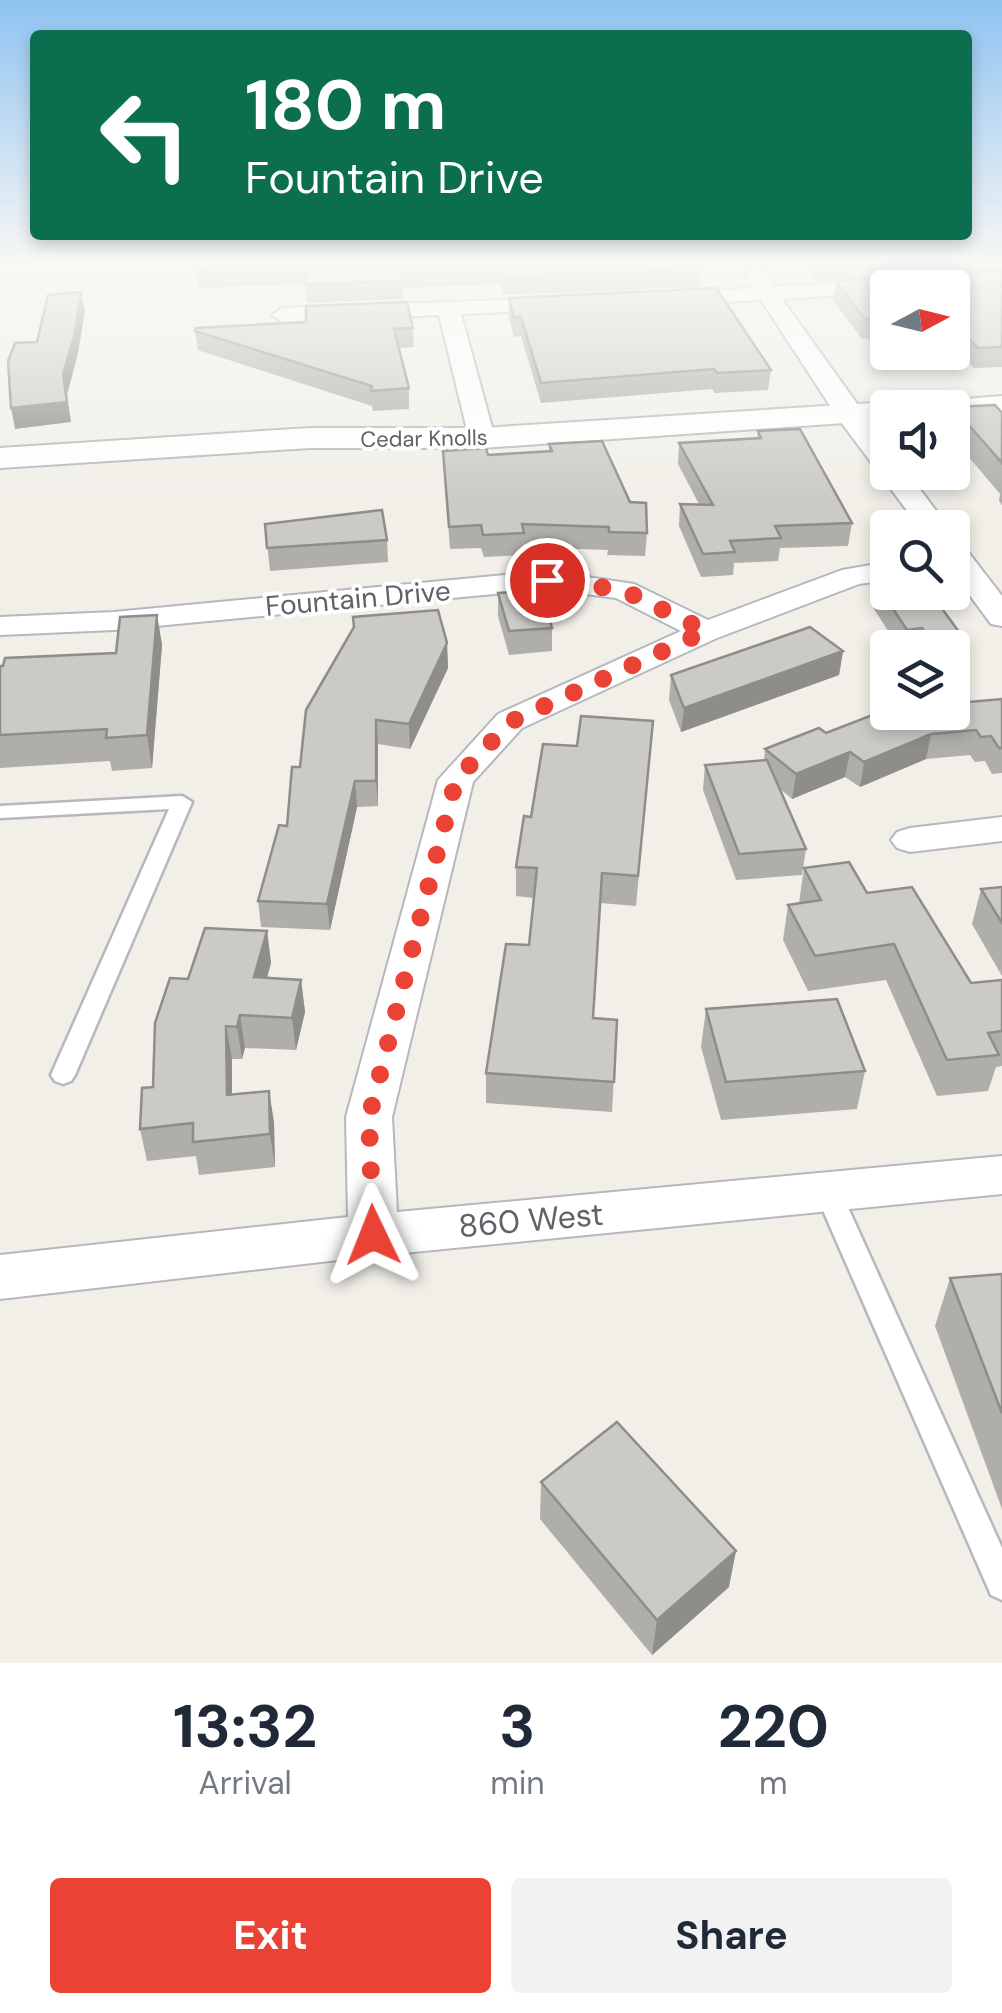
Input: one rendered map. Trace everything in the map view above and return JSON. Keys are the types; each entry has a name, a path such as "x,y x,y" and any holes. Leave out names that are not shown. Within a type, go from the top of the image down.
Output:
{"street":[{"path":"458,346 482,438"},
{"path":"802,346 870,442"},
{"path":"970,407 1002,405"},
{"name":"Cedar Knolls","path":"0,458 310,438 482,438 870,412"},
{"path":"373,1235 369,1117 456,780 510,722 706,631 854,576 870,574"},
{"path":"970,576 1002,617"},
{"name":"Fountain Drive","path":"0,626 114,621 547,580 623,590 706,631"},
{"path":"910,840 1002,829"},
{"name":"860 West","path":"0,1276 373,1235 1002,1176"}],"lane":[{"path":"0,812 182,802 63,1075"},
{"path":"828,1192 1002,1584"}],"building":[{"path":"14,346 71,346 63,374 67,402 11,408 8,361"},
{"path":"242,346 398,346 409,388 371,391 372,386"},
{"path":"530,346 755,346 771,370 717,373 714,369 541,383"},
{"path":"995,405 1002,413 1002,463 970,426 970,406"},
{"path":"800,429 852,523 775,526 781,538 730,541 735,552 703,554 680,504 713,505 679,443 761,438 758,431"},
{"path":"602,441 630,502 646,503 647,533 609,532 609,527 522,524 524,533 483,535 481,525 449,527 443,451 486,448 488,455 552,451 549,444"},
{"path":"382,510 387,540 267,548 265,524"},
{"path":"540,590 552,628 509,631 498,593"},
{"path":"438,610 447,643 409,724 376,720 376,781 355,781 327,904 258,901 279,825 287,826 292,767 300,767 306,710 354,627 353,617"},
{"path":"894,610 943,610 958,630 922,628 907,630"},
{"path":"157,615 147,735 106,738 107,729 0,735 0,666 5,658 116,653 120,617"},
{"path":"810,627 843,651 684,708 671,675"},
{"path":"1002,699 1002,748 991,736 981,737 976,730 931,734 864,762 850,752 796,774 765,749 819,728 826,733 870,716 870,730 970,730 970,702"},
{"path":"581,716 653,721 638,876 602,873 593,1018 617,1020 614,1082 486,1073 506,944 529,945 537,868 516,867 524,816 531,817 543,744 577,746"},
{"path":"767,760 806,849 739,854 705,765"},
{"path":"849,862 867,893 912,887 971,983 1002,980 1002,1031 988,1033 999,1055 947,1060 894,944 815,956 788,905 821,900 804,868"},
{"path":"1002,887 1002,923 981,889"},
{"path":"205,928 267,931 254,977 301,980 292,1018 240,1015 237,1027 226,1026 227,1095 269,1091 270,1134 193,1142 193,1123 140,1129 142,1088 153,1087 155,1023 170,978 188,979"},
{"path":"837,999 865,1071 726,1082 706,1009"},
{"path":"1002,1274 1002,1413 950,1278"},
{"path":"617,1422 736,1551 657,1620 541,1482"}],"route":[{"path":"373,1235 369,1117 456,780 510,722 706,631 623,590 547,580"}]}
